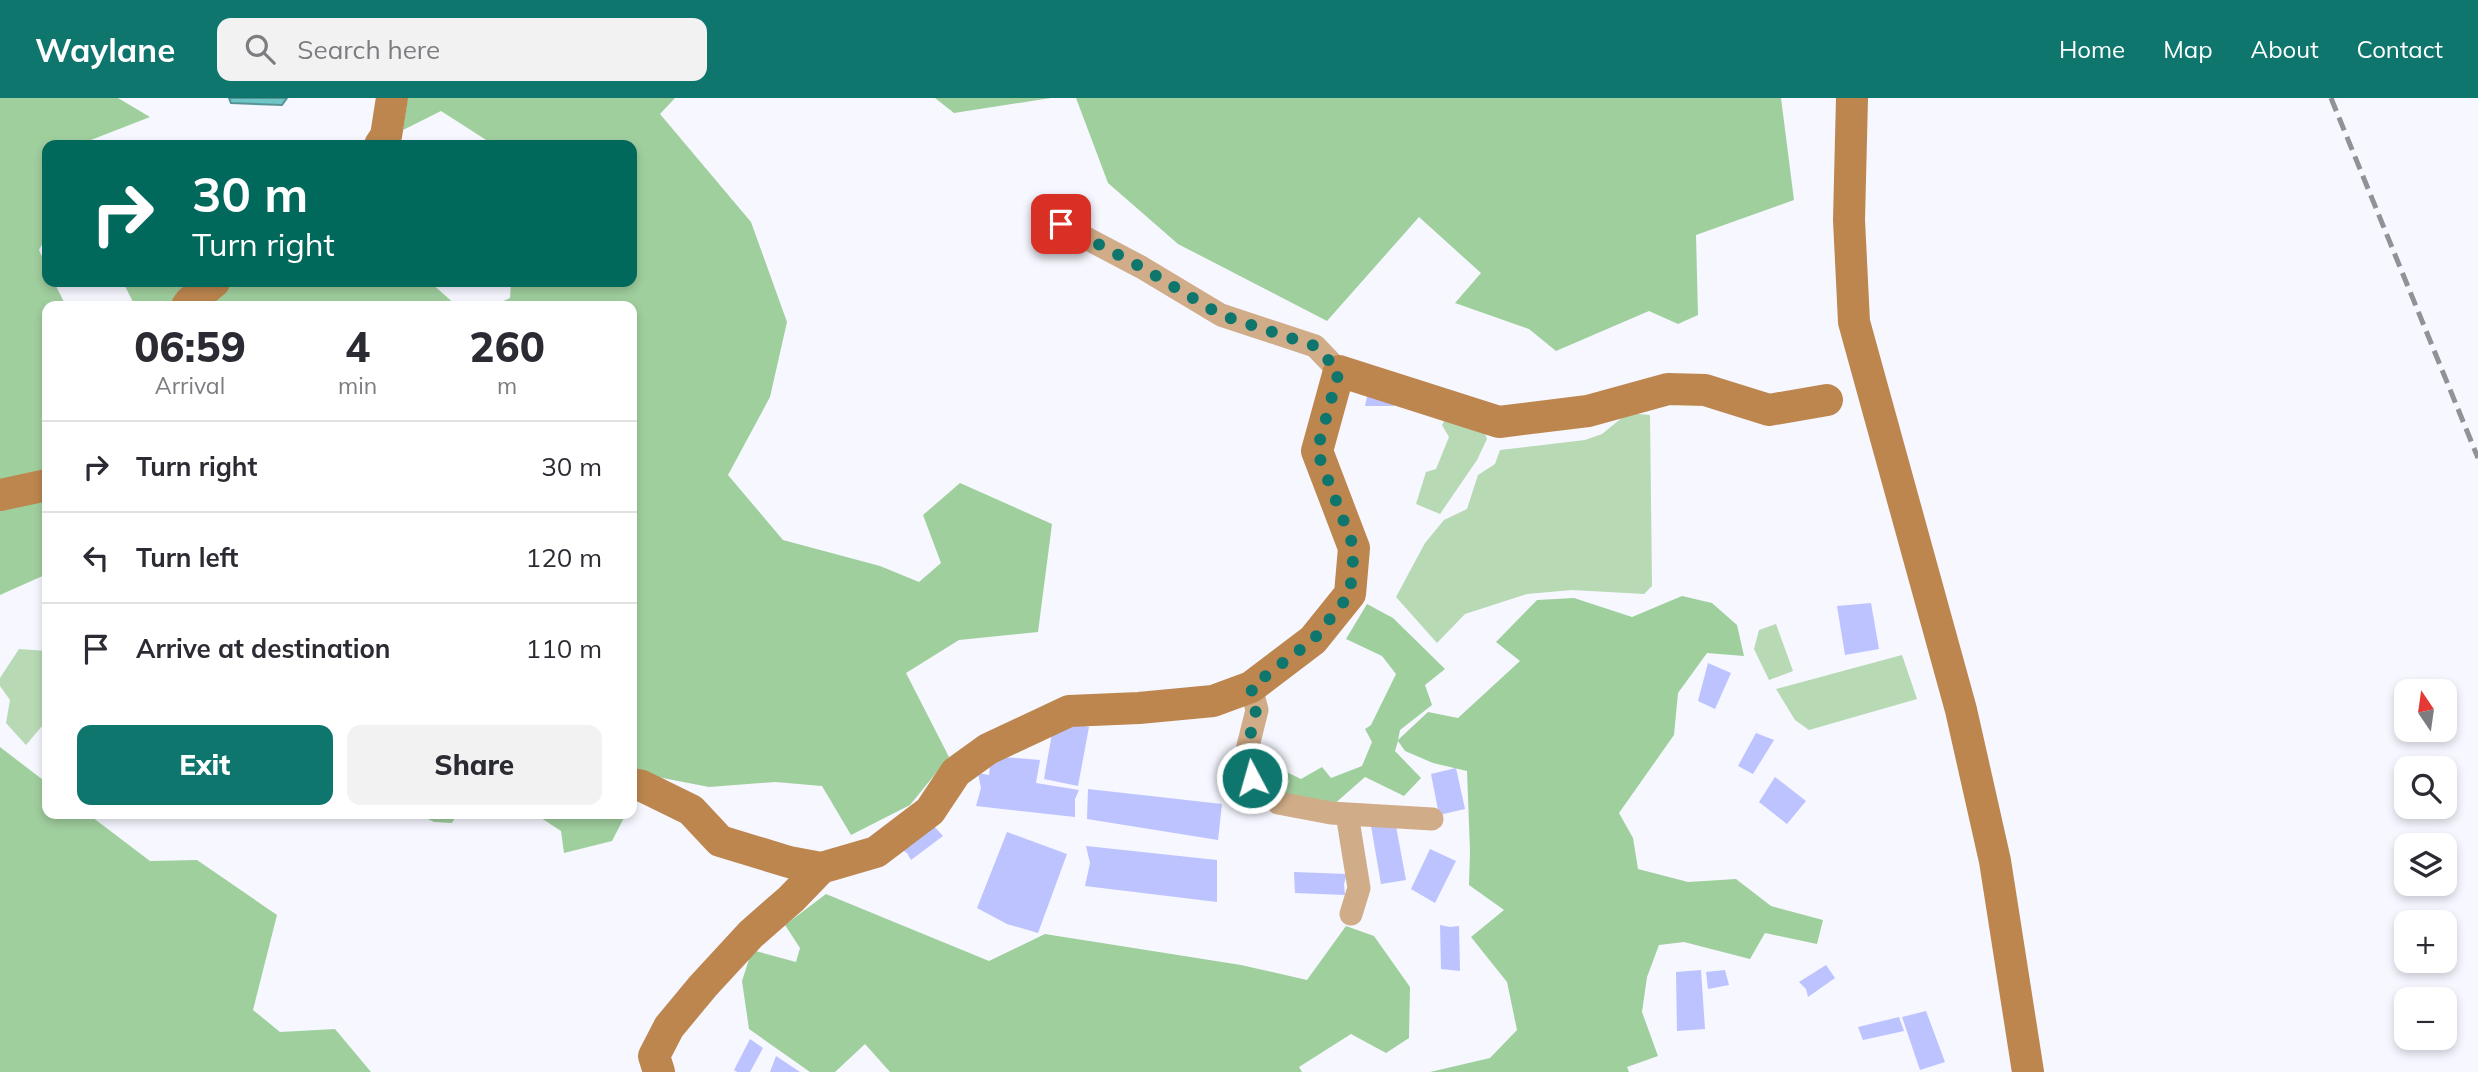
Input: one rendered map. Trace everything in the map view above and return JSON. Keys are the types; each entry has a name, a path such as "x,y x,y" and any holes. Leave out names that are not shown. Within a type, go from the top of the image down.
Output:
{"street":[{"path":"383,140 392,98"},
{"path":"1852,98 1849,220 1854,321 1964,723 1995,861 2028,1072"},
{"path":"1044,216 1141,267 1221,315 1315,346 1339,371 1499,422 1588,411 1668,389 1705,390 1769,411 1827,400"},
{"path":"191,301 208,287"},
{"path":"637,785 691,810 720,841 789,862 821,868 876,852 929,810 956,772 988,749 1069,711 1213,701 1251,687 1313,640 1350,594 1354,548 1317,451 1339,371"},
{"path":"0,495 42,486"},
{"path":"1251,687 1256,710 1247,750 1252,778 1278,803 1331,813 1432,819"},
{"path":"1347,814 1359,888 1351,914"},
{"path":"659,1072 654,1056 669,1027 751,934 821,868"}],"green space":[{"path":"0,98 118,98 150,117 91,140 42,140 42,244 39,250 42,257 42,287 56,287 64,301 42,301 42,576 0,595"},
{"path":"408,98 675,98 660,114 751,222 787,322 770,397 728,475 783,540 880,566 919,582 941,563 923,515 960,483 1052,524 1038,632 959,640 906,673 949,757 910,805 851,835 822,786 775,782 709,787 637,773 637,301 504,301 510,298 511,287 637,287 637,140 486,140 441,111 403,130"},
{"path":"935,98 1051,98 954,113"},
{"path":"1076,98 1781,98 1794,200 1696,235 1698,315 1678,324 1649,311 1556,351 1529,329 1455,303 1481,273 1419,217 1327,321 1178,244 1108,183"},
{"path":"126,287 436,287 451,301 132,301"},
{"path":"1450,410 1482,425 1487,439 1477,460 1440,514 1416,504 1426,472 1436,469 1449,437 1442,425"},
{"path":"1628,413 1650,415 1652,586 1644,594 1572,590 1527,594 1465,614 1437,643 1396,597 1425,543 1444,520 1467,509 1478,475 1495,464 1500,450 1585,440 1602,434"},
{"path":"1682,596 1712,603 1737,625 1744,656 1707,653 1678,693 1674,735 1619,813 1633,838 1638,869 1688,882 1736,879 1771,906 1823,920 1817,944 1765,933 1750,959 1684,942 1659,945 1647,977 1642,1012 1658,1056 1627,1067 1629,1072 1430,1072 1490,1058 1517,1030 1507,982 1471,937 1504,910 1469,885 1467,771 1433,763 1405,751 1398,741 1395,751 1421,778 1404,796 1365,777 1332,806 1278,803 1252,778 1266,762 1301,779 1322,767 1331,778 1362,766 1372,742 1365,729 1371,725 1396,674 1382,656 1346,639 1367,604 1393,618 1445,669 1425,685 1432,705 1400,730 1398,740 1428,712 1458,718 1520,661 1496,642 1537,600 1574,598 1632,617"},
{"path":"1776,624 1793,671 1769,680 1754,649 1759,630"},
{"path":"19,649 42,651 42,726 26,745 6,723 10,700 0,686 0,678"},
{"path":"1902,655 1917,699 1809,730 1795,720 1776,689"},
{"path":"0,747 42,779 42,819 95,819 150,861 197,860 277,915 253,1010 280,1032 335,1029 371,1072 0,1072"},
{"path":"428,819 454,819 452,823"},
{"path":"543,819 623,819 612,841 564,853 561,831"},
{"path":"826,894 989,961 1045,934 1241,965 1307,980 1346,926 1374,936 1410,987 1409,1038 1386,1053 1351,1034 1299,1067 1302,1072 890,1072 865,1044 835,1072 810,1072 749,1029 742,981 752,950 796,962 800,948 785,925"}],"water":[{"path":"229,98 287,98 282,105 231,103"}],"building":[{"path":"1363,390 1393,397 1394,406 1365,406 1367,397"},
{"path":"1871,603 1879,649 1845,655 1837,606"},
{"path":"1708,663 1731,673 1715,709 1698,701"},
{"path":"1054,722 1089,727 1078,786 1044,779"},
{"path":"1756,733 1774,740 1753,774 1738,766"},
{"path":"991,756 1040,760 1036,783 1079,790 1075,799 1075,817 976,806 981,788 978,773 989,775"},
{"path":"1456,768 1465,809 1439,815 1431,774"},
{"path":"1775,777 1806,801 1787,824 1759,802"},
{"path":"1088,789 1222,804 1218,840 1087,819"},
{"path":"1395,821 1406,880 1381,884 1371,826"},
{"path":"931,823 943,836 911,860 907,853 899,848"},
{"path":"1007,832 1067,854 1038,933 1007,924 977,908"},
{"path":"1086,846 1217,860 1217,902 1085,886 1090,863"},
{"path":"1430,849 1456,861 1435,903 1411,889"},
{"path":"1294,872 1347,874 1345,895 1295,893"},
{"path":"1440,925 1459,926 1460,971 1441,969"},
{"path":"1826,965 1835,978 1808,997 1806,989 1799,982"},
{"path":"1701,970 1705,1029 1677,1031 1676,972"},
{"path":"1725,970 1729,985 1708,989 1706,972"},
{"path":"1926,1011 1945,1062 1920,1070 1902,1017"},
{"path":"1899,1017 1904,1031 1863,1040 1858,1027"},
{"path":"750,1039 763,1048 750,1072 737,1072 734,1070"},
{"path":"776,1056 800,1072 770,1072"}],"railway":[{"path":"2331,98 2478,458"}],"route":[{"path":"1061,224 1141,267 1221,315 1315,346 1339,371 1317,451 1354,548 1350,594 1313,640 1251,687 1256,710 1247,750 1252,778"}]}
